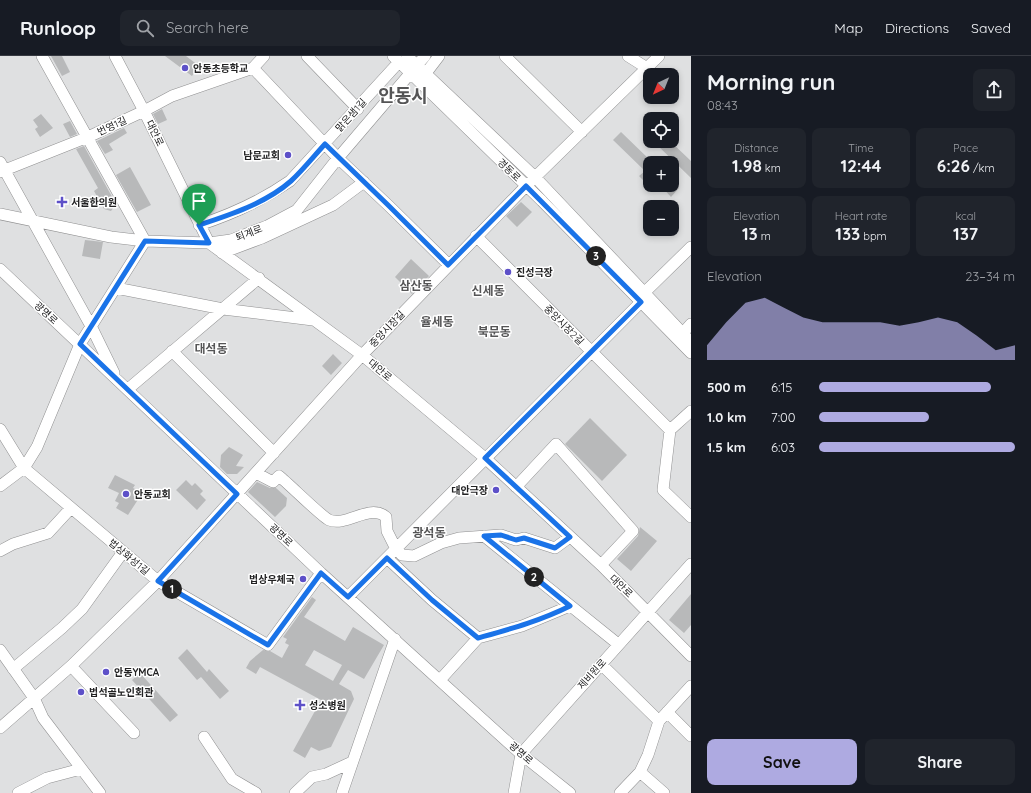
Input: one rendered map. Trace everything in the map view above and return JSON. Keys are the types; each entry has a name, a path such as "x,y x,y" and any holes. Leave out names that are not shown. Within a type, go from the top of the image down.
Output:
{"street":[{"path":"0,486 24,468 37,447 80,344 145,241 42,56"},
{"name":"대안로","path":"115,56 144,111 209,243 259,278 362,355 485,458 600,565 691,656"},
{"name":"번영1길","path":"1,168 88,137 172,96 252,68 264,56"},
{"path":"307,56 358,109"},
{"name":"퇴계로","path":"0,214 111,237 145,241 209,243 231,240 245,235 267,226 297,210 338,158 425,56"},
{"path":"426,73 439,56"},
{"path":"505,56 582,132"},
{"path":"628,56 647,68"},
{"name":"중앙시장길","path":"647,68 659,56"},
{"name":"맑은샘1길","path":"199,225 232,214 269,196 290,181 358,109 400,58"},
{"name":"경동로","path":"400,58 414,69 526,186 691,342"},
{"path":"252,68 338,158 448,265"},
{"name":"경동로","path":"414,69 426,73 535,177 643,297 691,354"},
{"name":"중앙시장길","path":"0,728 71,666 158,581 362,355 476,236 643,72"},
{"path":"1,168 33,221 91,326 117,378"},
{"path":"222,253 262,238 333,205 364,182"},
{"name":"중앙시장2길","path":"476,236 670,430"},
{"path":"348,597 592,352 691,247"},
{"name":"광명로","path":"0,269 117,378 321,573 521,754 570,793"},
{"path":"128,389 259,278"},
{"path":"116,288 223,309 316,320"},
{"path":"682,333 691,324"},
{"path":"172,351 274,453"},
{"path":"691,411 670,430 663,490 691,517"},
{"name":"법상화성1길","path":"0,429 24,468 158,581 268,645 321,573"},
{"path":"516,487 556,444 633,531 600,565"},
{"path":"256,473 273,482 280,476 328,519 339,522 368,513 382,514 386,517 387,530 396,549 402,555 414,556 441,543 459,538 501,535 516,540 524,538 555,548 570,537"},
{"path":"0,551 48,532 70,508"},
{"path":"484,536 618,644"},
{"path":"13,669 62,628 82,608 123,552"},
{"path":"387,558 432,600 478,638"},
{"name":"제비원로","path":"521,754 618,644 691,566"},
{"path":"440,680 478,638 522,626 570,606"},
{"path":"342,793 395,639"},
{"path":"0,650 34,698 44,718 100,793"},
{"path":"601,664 659,721"},
{"path":"71,666 134,733"},
{"path":"620,793 640,772 648,755 659,721 691,686"},
{"path":"667,712 691,736"},
{"path":"204,736 232,779 256,793"},
{"path":"514,793 521,754"},
{"path":"295,793 312,777 326,774 352,762"},
{"path":"18,793 46,778 81,769"},
{"path":"640,772 664,793"}],"building":[{"path":"51,56 62,56 70,72 62,76"},
{"path":"165,56 186,56 199,66 192,76"},
{"path":"162,109 167,120 158,124 153,114"},
{"path":"41,114 53,128 40,137 35,129 38,127 33,120"},
{"path":"70,121 77,134 70,137 63,124"},
{"path":"124,128 127,133 109,144 113,150 105,154 97,141"},
{"path":"621,132 646,156 643,156 643,169 613,140"},
{"path":"84,146 116,204 111,211 104,209 94,191 98,188 76,149"},
{"path":"660,148 677,148 691,161 691,178 679,166 679,156 668,156"},
{"path":"130,167 151,205 137,212 116,175"},
{"path":"643,173 643,180 639,176"},
{"path":"666,192 675,192 671,197"},
{"path":"521,202 532,212 517,227 506,216"},
{"path":"85,240 103,242 100,259 82,256"},
{"path":"411,259 429,276 412,294 395,277"},
{"path":"333,354 342,363 331,375 322,366"},
{"path":"590,418 627,455 602,481 565,444"},
{"path":"229,447 243,455 236,466 244,467 237,474 227,474 220,467 221,455"},
{"name":"안동교회","path":"115,475 135,485 133,488 137,490 133,496 139,498 128,515 116,508 119,503 115,501 119,493 108,488"},
{"path":"186,480 192,486 195,483 203,491 200,494 206,500 197,510 176,490"},
{"path":"257,482 270,488 276,488 287,498 286,506 275,517 248,492"},
{"path":"640,527 657,541 631,571 617,559 638,536"},
{"path":"691,594 691,625 684,633 669,620"},
{"name":"성소병원","path":"312,597 316,600 304,617 345,641 353,627 384,645 364,679 348,670 339,684 351,691 354,699 331,747 319,751 311,747 305,758 293,751 321,700 260,667 256,674 246,668 250,661 263,650 270,651 282,658 289,645 285,643 287,639 283,637","holes":["314,650 342,665 333,681 305,665"]},
{"path":"187,649 207,672 209,669 229,691 220,699 201,677 197,680 178,658"},
{"path":"140,673 178,715 170,722 132,680"}],"place":[{"name":"안동초등학교","path":"185,68"},
{"name":"남문교회","path":"288,155"},
{"name":"서울한의원","path":"62,202"},
{"name":"진성극장","path":"508,272"},
{"name":"대안극장","path":"496,490"},
{"name":"안동교회","path":"126,494"},
{"name":"법상우체국","path":"303,579"},
{"name":"안동YMCA","path":"106,672"},
{"name":"법석골노인회관","path":"81,692"},
{"name":"성소병원","path":"300,705"}],"district":[{"name":"안동시","path":"403,95"},
{"name":"삼산동","path":"416,285"},
{"name":"신세동","path":"488,290"},
{"name":"율세동","path":"437,321"},
{"name":"북문동","path":"494,331"},
{"name":"대석동","path":"211,348"},
{"name":"광석동","path":"429,532"}],"route":[{"path":"325,144 448,265 526,186 641,302 485,458 570,537 555,548 540,545 524,538 516,540 501,535 484,536 570,606 522,626 478,638 432,600 387,558 348,597 321,573 268,645 158,581 237,494 80,344 145,241 209,243 199,225 232,214 269,196 290,181 325,144"}]}
